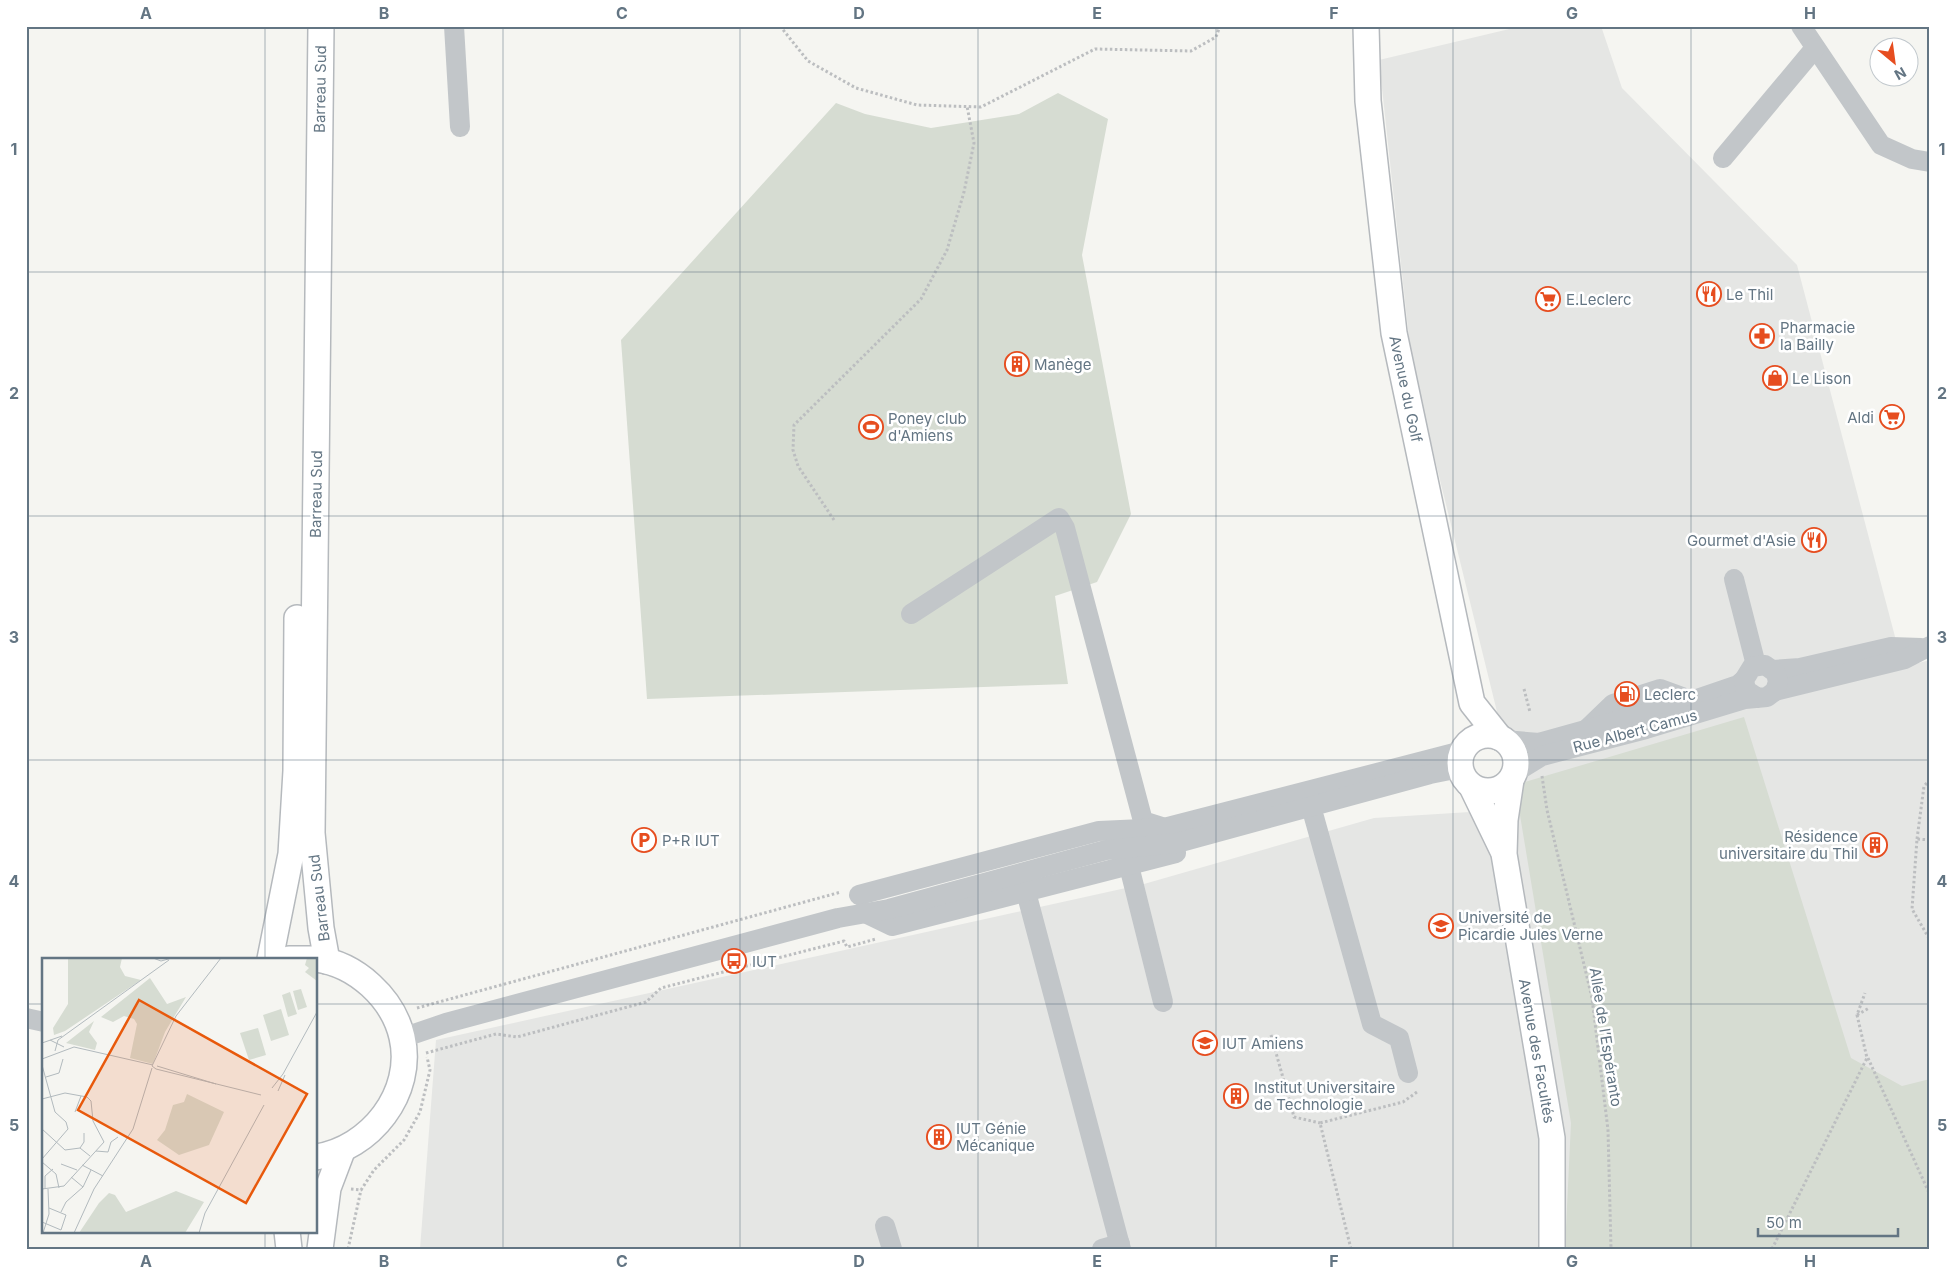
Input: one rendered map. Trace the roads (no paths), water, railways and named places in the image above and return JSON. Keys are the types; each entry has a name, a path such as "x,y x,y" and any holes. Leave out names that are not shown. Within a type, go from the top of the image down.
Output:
{"main road":[{"name":"Barreau Sud","path":"270,958 278,927 290,854 296,771 305,26"},
{"name":"Barreau Sud","path":"319,959 321,928 312,833 321,26"},
{"name":"Avenue du Golf","path":"1366,26 1368,101 1394,332 1472,703 1502,738"},
{"path":"1465,767 1482,735 1502,738 1514,751 1516,758 1512,776 1503,787 1492,791 1482,791 1465,767 1472,703"},
{"name":"Avenue des Facultés","path":"1465,767 1504,854"},
{"name":"Avenue des Facultés","path":"1512,776 1505,820 1504,854 1552,1138 1552,1249"},
{"path":"318,1157 342,1151 366,1135 383,1118 394,1099 403,1062 402,1038 395,1019 380,995 359,975 319,959"},
{"path":"320,1249 328,1188 342,1151"},
{"path":"287,1232 289,1249"}],"street":[{"path":"454,26 460,127"},
{"path":"1801,26 1881,145 1912,159 1930,162"},
{"path":"1722,158 1815,48"},
{"path":"910,614 1059,518 1065,528 1143,821 1164,828"},
{"path":"1734,579 1758,671 1778,682 1766,695 1746,690 1758,671"},
{"name":"Rue Albert Camus","path":"1502,738 1538,744 1738,685 1758,671 1800,668 1890,647 1926,647"},
{"name":"Rue Albert Camus","path":"1512,776 1542,756 1646,729 1744,699 1766,695 1905,658 1926,647"},
{"path":"1163,1002 1127,857 1129,838 1164,828 1465,767"},
{"path":"861,904 888,909 1106,850 1127,857 1314,817 1444,783 1465,767"},
{"path":"861,904 892,926 1026,892 1127,857 1177,843 1421,776 1465,767"},
{"path":"1314,817 1372,1024 1399,1038 1408,1073"},
{"path":"402,1038 455,1021 932,884 942,873 1099,831 1164,828"},
{"path":"1088,834 1078,843 1037,856 1027,871 1026,892 1114,1247"},
{"path":"885,1226 892,1249"}],"place":[{"name":"Le Thil","path":"1709,294"},
{"name":"E.Leclerc","path":"1548,299"},
{"name":"Pharmacie la Bailly","path":"1762,336"},
{"name":"Manège","path":"1017,364"},
{"name":"Le Lison","path":"1775,378"},
{"name":"Aldi","path":"1892,417"},
{"name":"Poney club d'Amiens","path":"871,427"},
{"name":"Gourmet d'Asie","path":"1814,540"},
{"name":"Leclerc","path":"1627,694"},
{"name":"P+R IUT","path":"644,840"},
{"name":"Résidence universitaire du Thil","path":"1875,845"},
{"name":"Université de Picardie Jules Verne","path":"1441,926"},
{"name":"IUT","path":"734,961"},
{"name":"IUT Amiens","path":"1205,1043"},
{"name":"Institut Universitaire de Technologie","path":"1236,1096"},
{"name":"IUT Génie Mécanique","path":"939,1137"}]}
